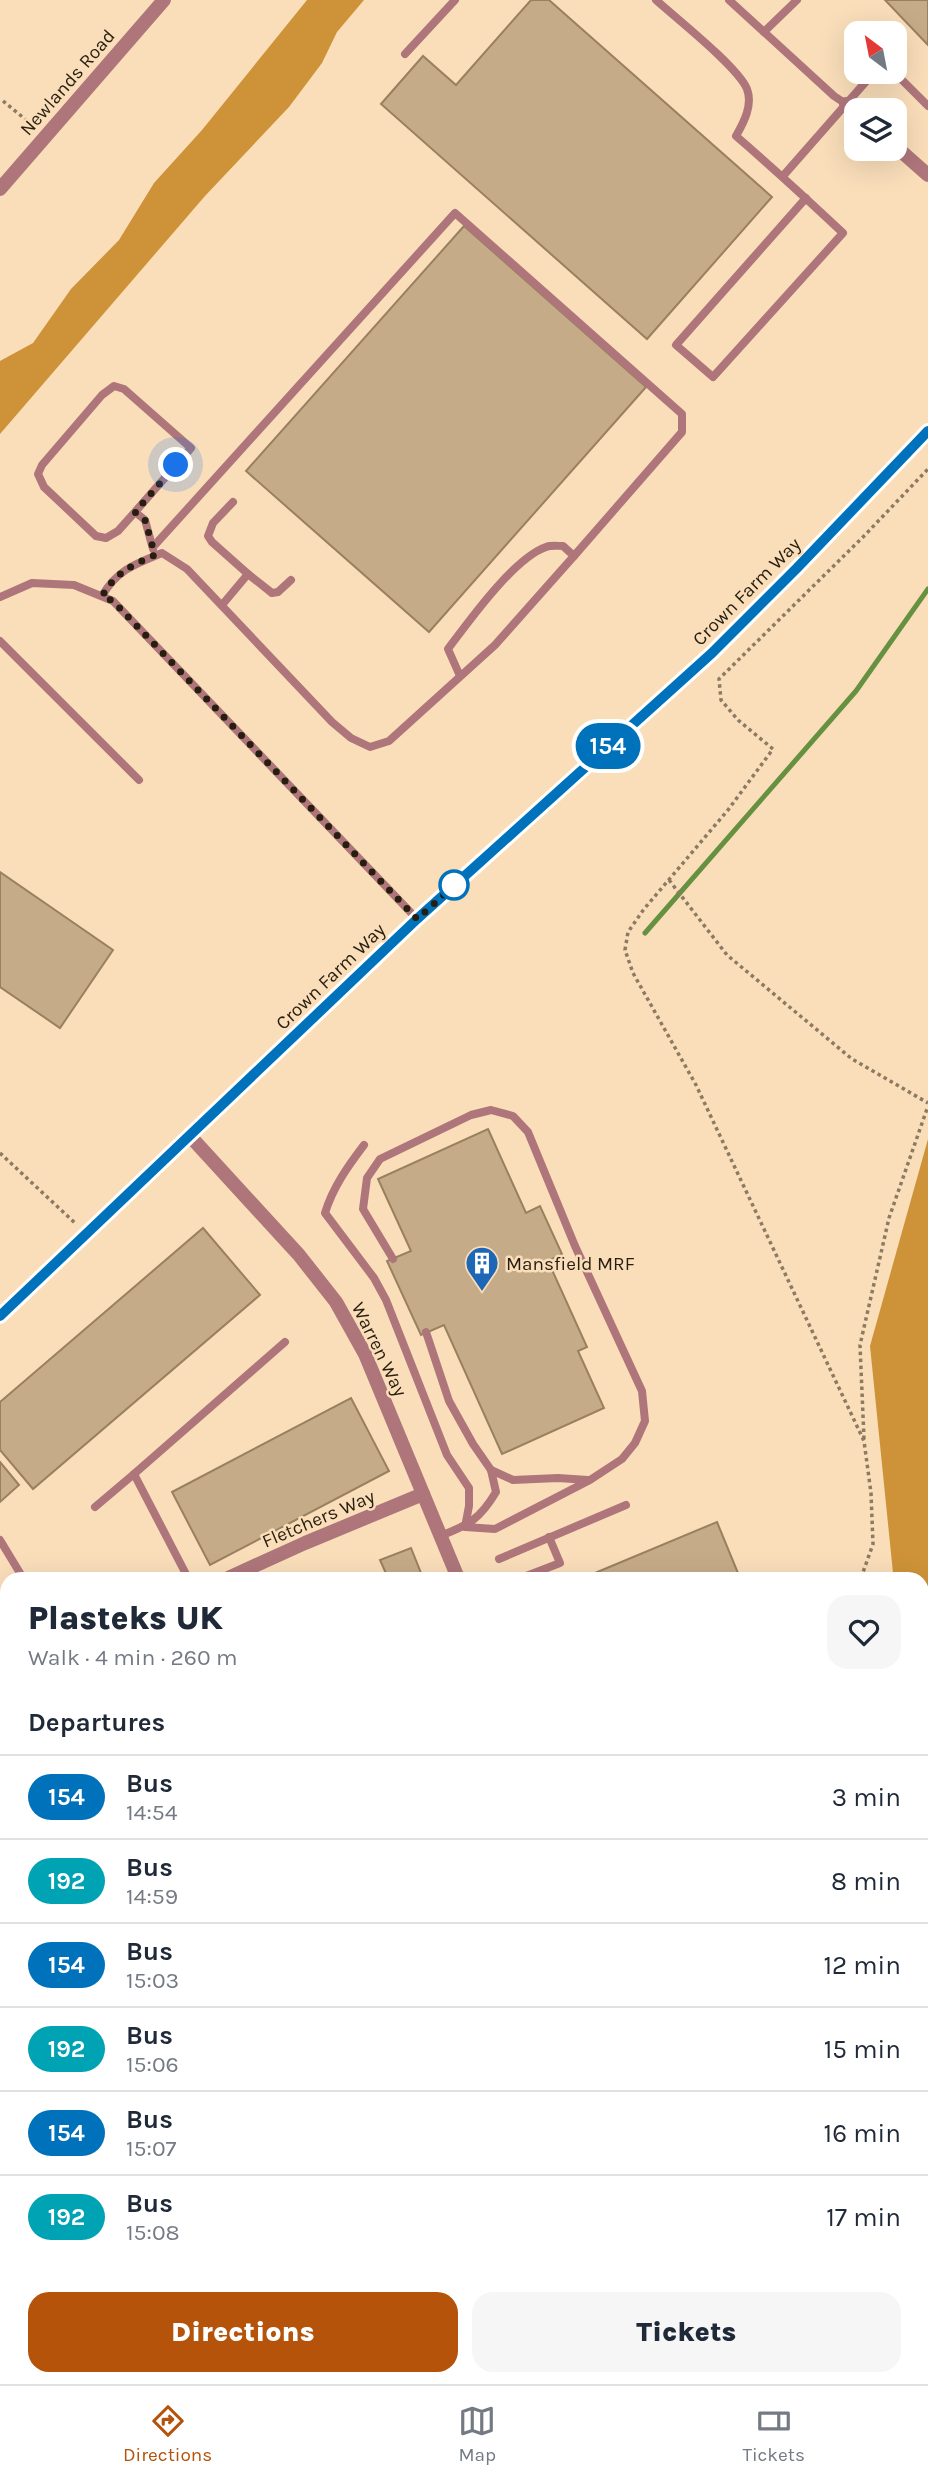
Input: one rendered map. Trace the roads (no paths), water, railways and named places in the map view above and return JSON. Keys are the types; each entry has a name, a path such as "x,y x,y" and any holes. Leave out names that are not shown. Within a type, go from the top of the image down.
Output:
{"street":[{"name":"Newlands Road","path":"0,189 164,0"},
{"path":"907,156 928,174"},
{"name":"Crown Farm Way","path":"0,1316 417,919 712,653 928,431"},
{"name":"Warren Way","path":"190,1136 299,1255 336,1302 365,1354 455,1572"},
{"name":"Fletchers Way","path":"244,1572 305,1543 423,1494"}],"lane":[{"path":"405,54 454,0"},
{"path":"656,0 732,68 747,90 747,116 736,136 783,176 843,233 713,377 676,345 806,198"},
{"path":"729,0 844,103"},
{"path":"764,32 797,0"},
{"path":"906,84 928,106"},
{"path":"783,176 844,115"},
{"path":"102,596 112,580 154,552 455,213 682,414 682,432 495,645 389,741 370,747 351,738 332,722 187,569 162,552 154,552"},
{"path":"114,386 124,389 191,448 135,512 118,531 106,538 96,536 44,487 38,474 42,465 102,395 114,386"},
{"path":"233,502 214,523 208,536 212,542 272,593 278,592 291,580"},
{"path":"135,512 145,520 154,552"},
{"path":"460,676 448,649 526,558 548,546 563,546 574,556"},
{"path":"222,605 248,574"},
{"path":"0,597 32,583 74,585 113,601 417,919"},
{"path":"0,641 139,780"},
{"path":"393,1259 363,1209 366,1178 380,1159 471,1115 491,1110 513,1116 528,1132 575,1246 642,1391 645,1421 635,1443 622,1459 590,1480 495,1529 465,1527"},
{"path":"364,1145 346,1169 325,1213 374,1278 386,1300 447,1455 469,1488 465,1527"},
{"path":"426,1332 449,1401 491,1470 496,1492 485,1511 465,1527 440,1536"},
{"path":"96,1507 285,1342"},
{"path":"491,1470 513,1480 590,1480"},
{"path":"134,1474 185,1572"},
{"path":"499,1559 626,1505"},
{"path":"536,1572 559,1563 549,1538"},
{"path":"0,1540 19,1572"}],"waterway":[{"path":"645,933 856,691 928,589"}],"place":[{"name":"Mansfield MRF","path":"482,1293"}]}
